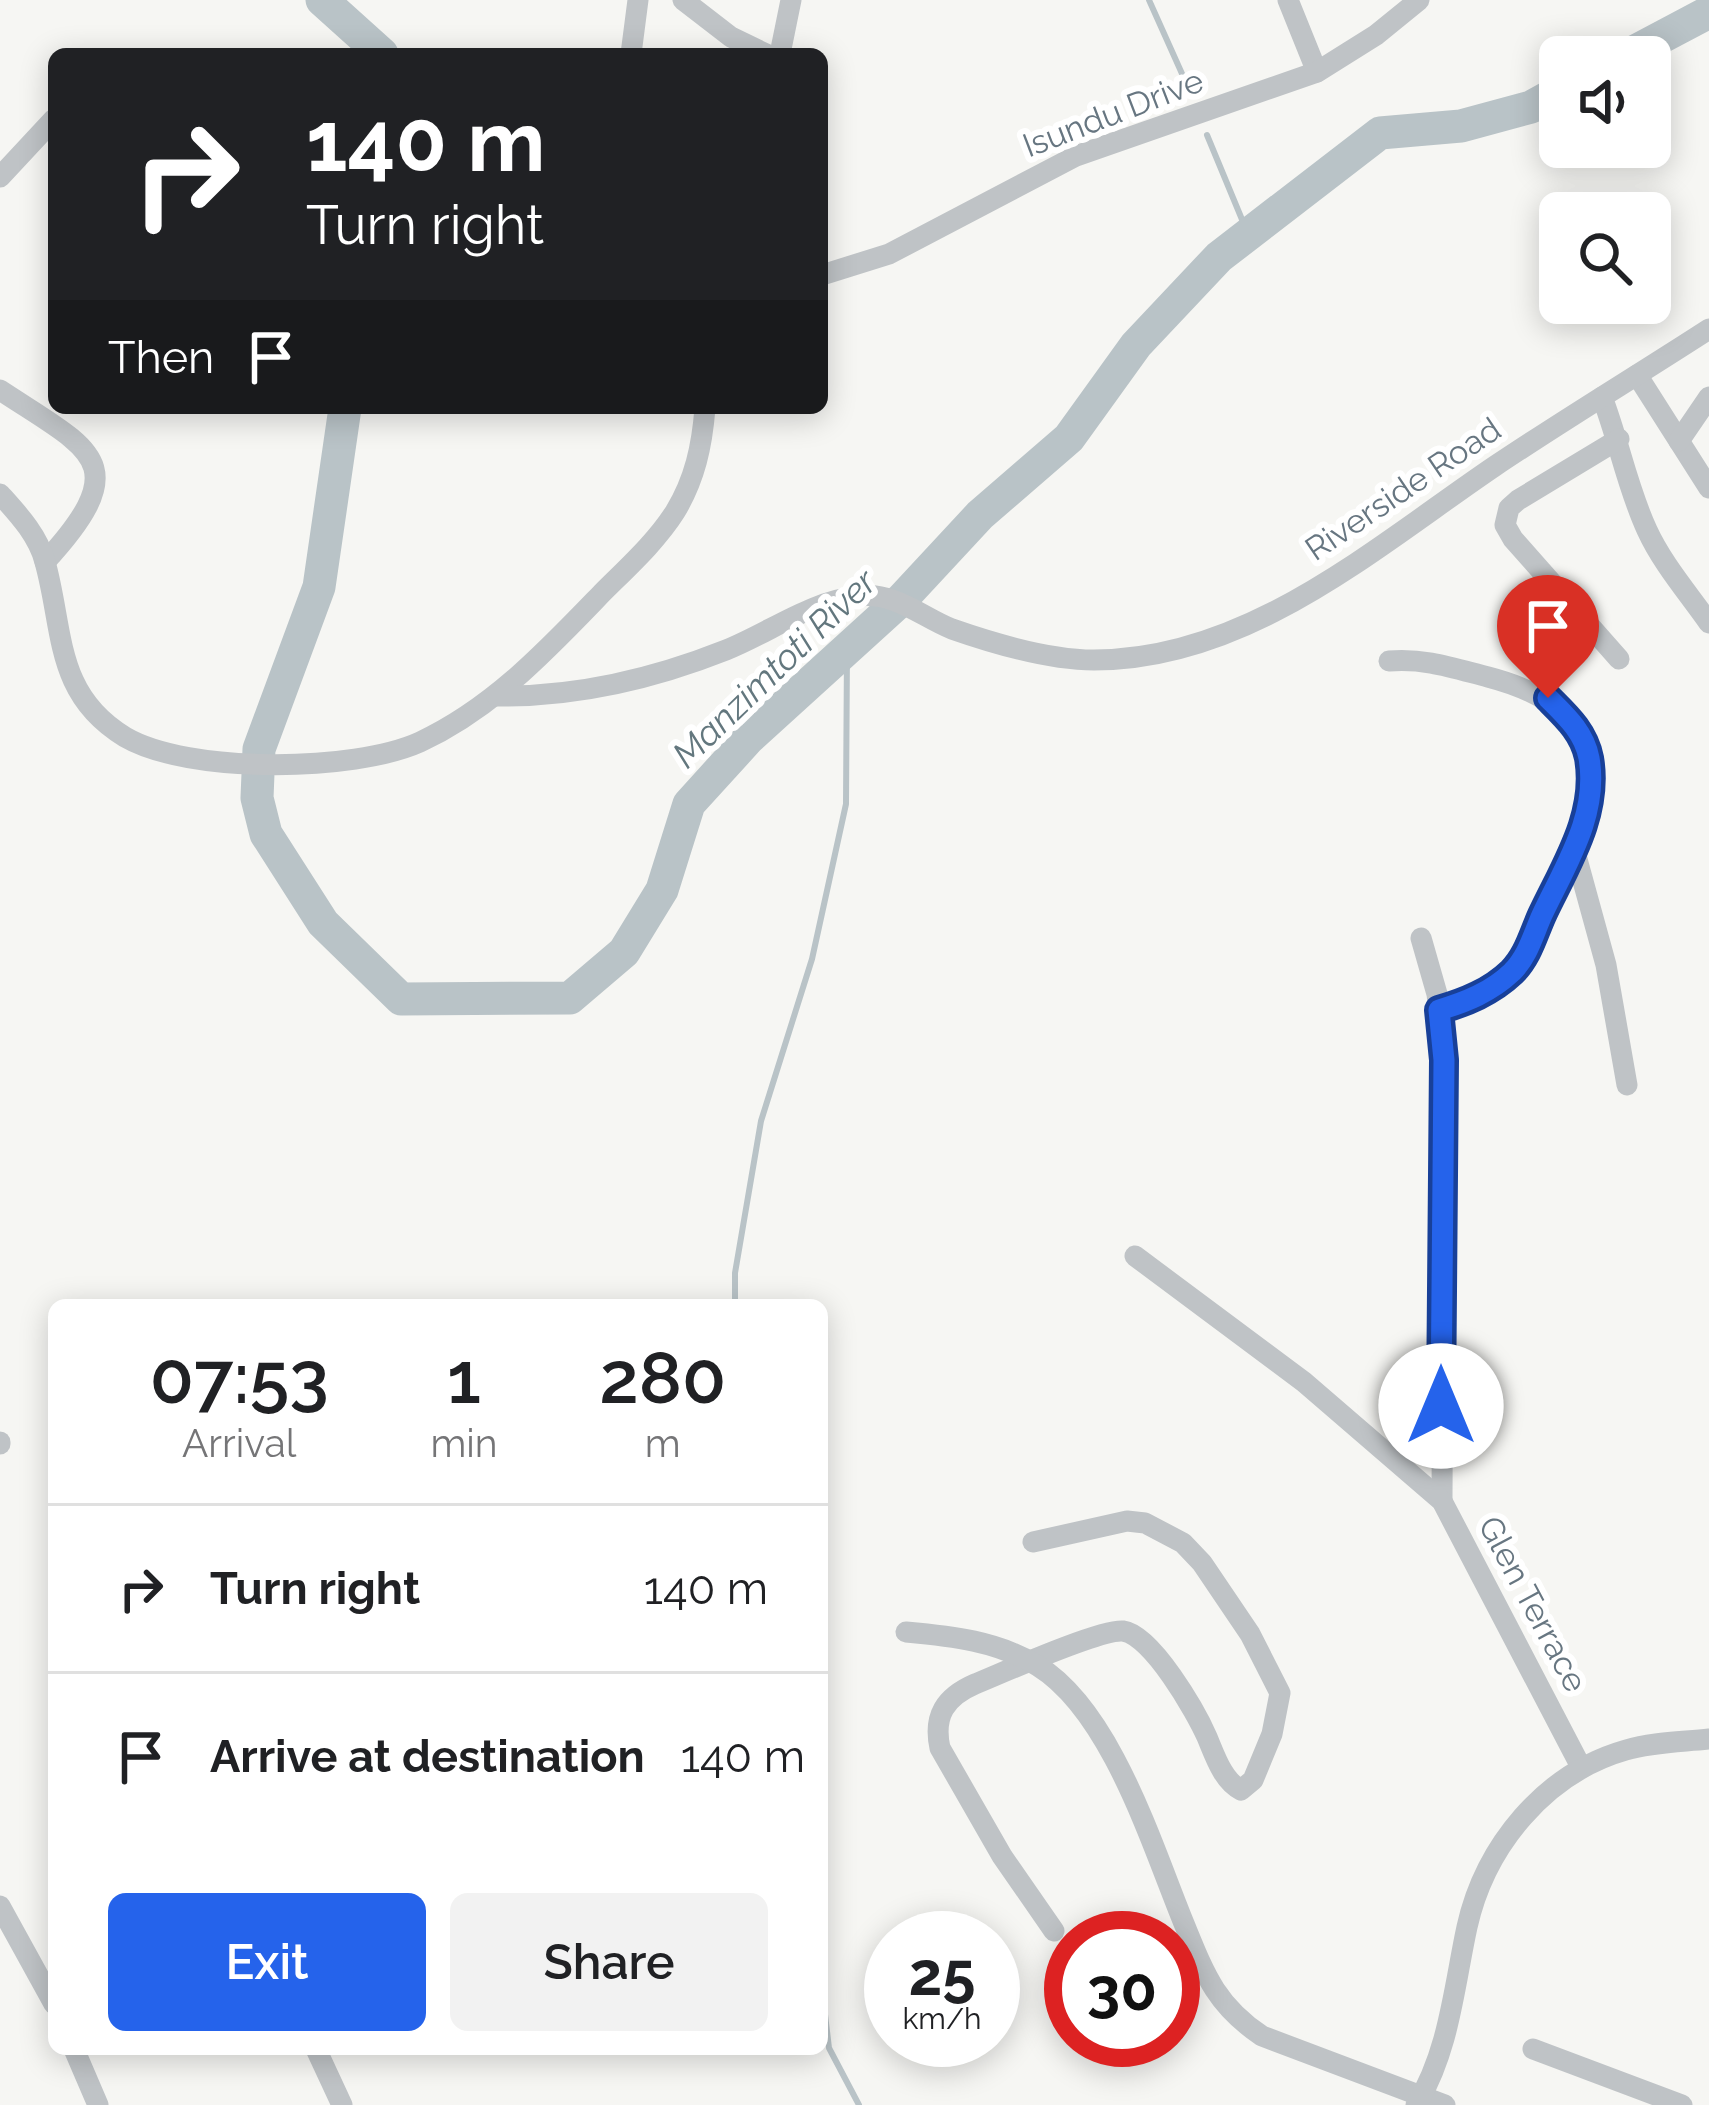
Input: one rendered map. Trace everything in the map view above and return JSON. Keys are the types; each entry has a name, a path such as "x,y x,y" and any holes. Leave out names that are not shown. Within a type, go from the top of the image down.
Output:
{"street":[{"path":"632,48 638,0"},
{"path":"683,0 731,38 753,48"},
{"path":"781,48 791,0"},
{"path":"1288,0 1317,72"},
{"name":"Isundu Drive","path":"828,273 889,254 1076,157 1317,72 1376,35 1419,0"},
{"path":"0,177 48,125"},
{"name":"Riverside Road","path":"497,697 569,693 654,676 730,649 814,607 856,596 878,595 948,627 1007,646 1088,660 1162,655 1234,628 1338,578 1495,466 1709,329"},
{"path":"1637,375 1709,488"},
{"path":"0,390 85,446 95,463 98,480 88,508 45,562"},
{"path":"1602,397 1650,537 1709,623"},
{"path":"1679,441 1709,397"},
{"path":"0,494 24,521 45,562 68,674 122,735 156,752 210,761 322,763 415,744 497,697 644,551 674,514 702,447 705,414"},
{"path":"1619,439 1518,500 1509,508 1505,525 1619,659"},
{"path":"1389,661 1439,662 1524,686 1548,698 1580,732 1590,761 1590,784 1575,852 1528,950 1513,971 1470,1001 1439,1010"},
{"path":"1575,852 1606,965 1627,1085"},
{"path":"1421,938 1439,1010 1444,1060 1442,1501"},
{"name":"Glen Terrace","path":"1135,1256 1304,1382 1442,1501 1581,1767"},
{"path":"1033,1541 1127,1521 1145,1522 1183,1543 1250,1634 1276,1680 1279,1709 1253,1780 1248,1788 1236,1789 1220,1766 1195,1709 1147,1646 1132,1634 1102,1634 960,1692 945,1704 936,1729 940,1748 959,1786 1044,1916"},
{"path":"905,1632 992,1645 1034,1663 1079,1700 1100,1730 1220,2001 1237,2019 1262,2036 1419,2101 1445,2105"},
{"path":"1419,2101 1438,2059 1468,1921 1484,1877 1529,1807 1581,1767 1623,1750 1709,1739"},
{"path":"0,1906 48,1993"},
{"path":"1533,2049 1682,2105"},
{"path":"77,2055 98,2105"},
{"path":"319,2055 342,2105"}],"waterway":[{"name":"Manzimtoti River","path":"322,0 375,48"},
{"path":"1149,0 1192,96"},
{"name":"Manzimtoti River","path":"1664,36 1709,12"},
{"name":"Manzimtoti River","path":"344,414 319,587 259,749 257,798 266,834 323,923 401,999 570,998 624,952 662,890 689,804 749,738 902,599 980,515 1069,438 1136,345 1219,257 1380,133 1461,126 1539,103"},
{"path":"1207,135 1248,234"},
{"path":"735,1299 735,1273 761,1121 812,959 846,804 847,649"},
{"path":"828,2040 859,2105"}],"route":[{"path":"1441,1406 1444,1060 1439,1010 1470,1001 1513,971 1575,852 1590,784 1590,761 1580,732 1548,698"}]}
